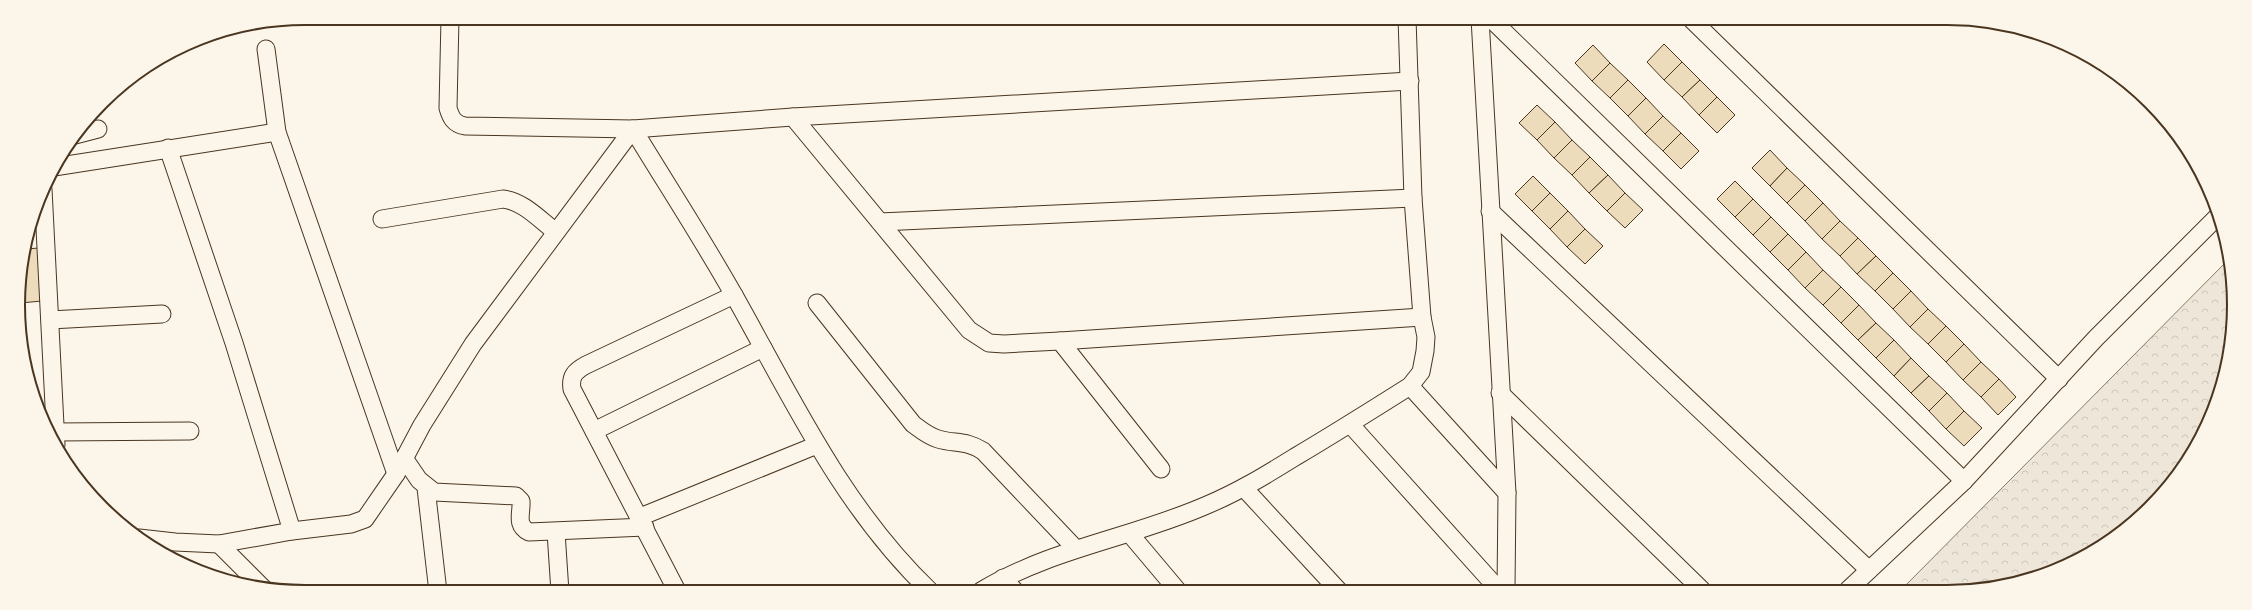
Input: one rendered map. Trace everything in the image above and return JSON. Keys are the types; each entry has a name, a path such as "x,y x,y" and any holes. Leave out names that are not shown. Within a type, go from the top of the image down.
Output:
{"street":[{"path":"450,25 448,108 451,117 456,124 633,129 793,117 1410,81"},
{"path":"991,585 1003,578 1075,548 1130,534 1206,506 1244,488 1410,386 1420,372 1425,351 1426,337 1422,317 1413,198 1408,25"},
{"path":"1480,25 1500,393 1507,493 1506,585"},
{"path":"1497,25 1964,480"},
{"path":"1697,25 2059,379"},
{"path":"266,49 277,132 396,474"},
{"path":"793,117 969,330 978,338 989,343 1004,344 1060,341 1422,317"},
{"path":"85,132 98,129"},
{"path":"151,539 219,544 292,531 351,524 365,519 396,474 422,426 473,344 633,129"},
{"path":"633,129 734,295 817,445 886,546 924,585"},
{"path":"63,166 277,132"},
{"path":"168,148 234,343 292,531"},
{"path":"880,222 1413,198"},
{"path":"382,219 503,199 511,199 522,205 556,232"},
{"path":"44,204 56,432"},
{"path":"1490,211 1869,570"},
{"path":"1853,585 1964,480 2096,338 2214,220"},
{"path":"674,585 572,389 571,380 575,371 734,295"},
{"path":"817,303 914,424 925,434 939,439 972,444 983,451 1075,548"},
{"path":"50,320 162,314"},
{"path":"1060,341 1161,469"},
{"path":"594,431 764,348"},
{"path":"1410,386 1507,493"},
{"path":"1500,393 1697,585"},
{"path":"1350,424 1495,585"},
{"path":"60,439 190,431"},
{"path":"426,488 442,494 516,496 521,501 519,523 523,529 534,533 556,532 642,522 817,445"},
{"path":"404,458 426,488 437,585"},
{"path":"1244,488 1333,585"},
{"path":"556,532 560,585"},
{"path":"1130,534 1173,585"},
{"path":"219,544 256,581"},
{"path":"1003,578 1009,585"}],"green space":[{"path":"2224,264 2227,305 2225,342 2222,360 2212,395 2198,429 2180,461 2158,490 2132,516 2103,538 2054,564 2002,580 1984,583 1906,585"}],"building":[{"path":"1664,44 1682,62 1664,80 1647,62"},
{"path":"1593,45 1610,63 1592,81 1575,63"},
{"path":"1682,62 1700,80 1682,97 1664,80"},
{"path":"1610,63 1628,80 1610,98 1592,81"},
{"path":"1628,80 1646,98 1628,116 1610,98"},
{"path":"1700,80 1717,97 1699,115 1682,97"},
{"path":"1717,97 1735,115 1717,133 1699,115"},
{"path":"1646,98 1663,116 1645,134 1628,116"},
{"path":"1537,105 1555,122 1537,140 1519,123"},
{"path":"1663,116 1681,133 1663,151 1645,134"},
{"path":"1555,122 1572,140 1554,158 1537,140"},
{"path":"1681,133 1699,151 1681,169 1663,151"},
{"path":"1572,140 1590,157 1572,175 1554,158"},
{"path":"1770,150 1787,168 1770,186 1752,168"},
{"path":"1590,157 1608,175 1589,193 1572,175"},
{"path":"1787,168 1805,185 1787,203 1770,186"},
{"path":"1608,175 1625,193 1607,211 1589,193"},
{"path":"1533,176 1550,193 1532,211 1515,194"},
{"path":"1735,181 1753,199 1735,217 1717,199"},
{"path":"1805,185 1823,203 1805,221 1787,203"},
{"path":"1550,193 1568,211 1550,229 1532,211"},
{"path":"1625,193 1643,210 1625,228 1607,211"},
{"path":"1753,199 1771,217 1753,235 1735,217"},
{"path":"1823,203 1840,221 1822,239 1805,221"},
{"path":"1568,211 1585,229 1567,247 1550,229"},
{"path":"1771,217 1788,234 1770,252 1753,235"},
{"path":"1840,221 1858,238 1840,256 1822,239"},
{"path":"1585,229 1603,246 1585,264 1567,247"},
{"path":"1788,234 1806,252 1788,270 1770,252"},
{"path":"1858,238 1876,256 1857,274 1840,256"},
{"path":"39,248 42,301 25,303 27,268 30,249"},
{"path":"1806,252 1823,270 1805,288 1788,270"},
{"path":"1876,256 1893,273 1875,291 1857,274"},
{"path":"1823,270 1841,287 1823,305 1805,288"},
{"path":"1893,273 1911,291 1893,309 1875,291"},
{"path":"1841,287 1859,305 1841,323 1823,305"},
{"path":"1911,291 1928,309 1910,327 1893,309"},
{"path":"1859,305 1876,323 1858,340 1841,323"},
{"path":"1928,309 1946,326 1928,344 1910,327"},
{"path":"1876,323 1894,340 1876,358 1858,340"},
{"path":"1946,326 1964,344 1946,362 1928,344"},
{"path":"1894,340 1911,358 1894,376 1876,358"},
{"path":"1964,344 1981,362 1963,380 1946,362"},
{"path":"1911,358 1929,376 1911,393 1894,376"},
{"path":"1981,362 1999,379 1981,397 1963,380"},
{"path":"1929,376 1947,393 1929,411 1911,393"},
{"path":"1999,379 2016,397 1998,415 1981,397"},
{"path":"1947,393 1964,411 1946,429 1929,411"},
{"path":"1964,411 1982,428 1964,446 1946,429"}]}
